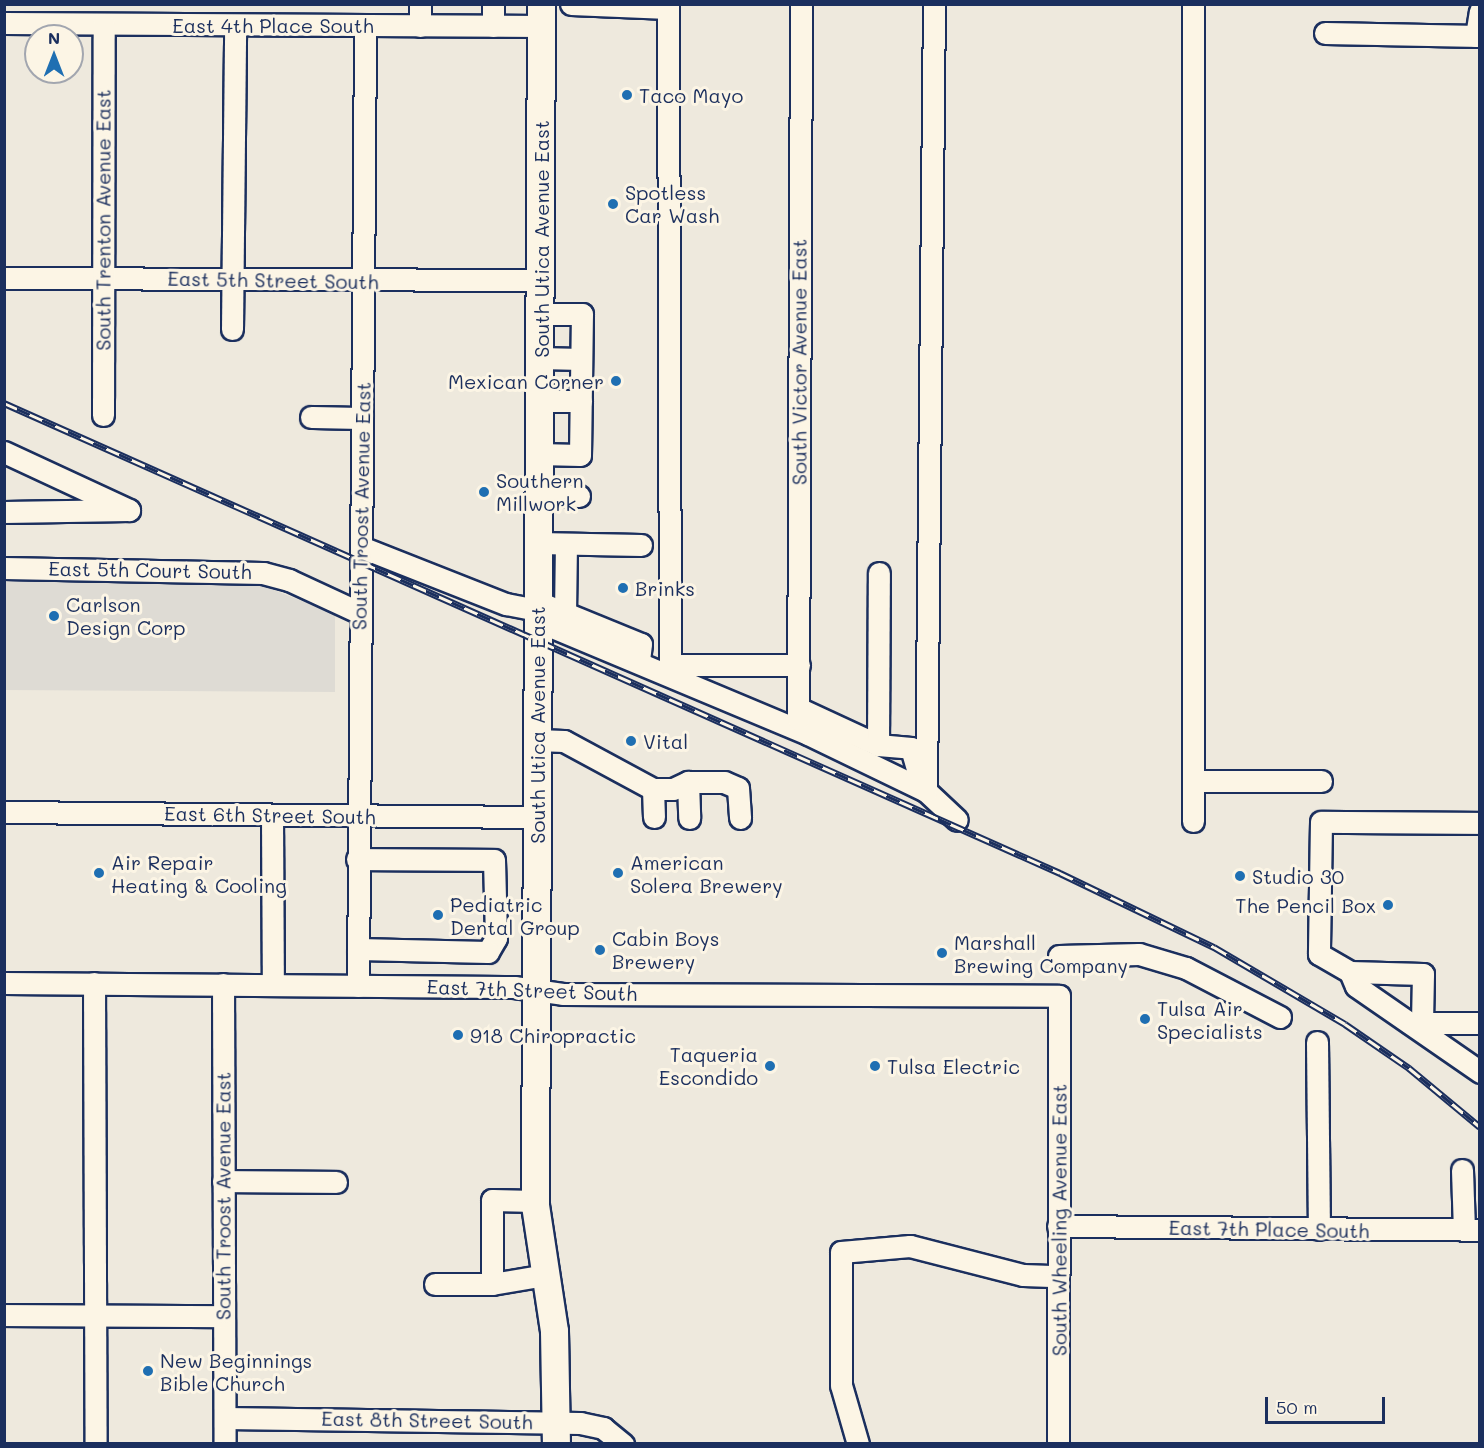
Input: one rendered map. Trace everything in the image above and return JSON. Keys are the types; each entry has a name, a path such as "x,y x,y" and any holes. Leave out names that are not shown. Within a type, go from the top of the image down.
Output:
{"main road":[{"name":"South Utica Avenue East","path":"542,15 535,1201 555,1331 556,1433"}],"street":[{"path":"420,4 420,26"},
{"path":"493,4 493,26"},
{"path":"571,4 668,6 670,669"},
{"name":"South Victor Avenue East","path":"801,4 798,713 878,745"},
{"path":"926,791 934,4"},
{"path":"1192,821 1193,4"},
{"path":"1325,33 1478,36 1479,11"},
{"name":"East 4th Place South","path":"4,23 57,14 104,24 493,26 542,15"},
{"name":"South Trenton Avenue East","path":"103,415 104,24"},
{"path":"232,329 235,25"},
{"name":"South Troost Avenue East","path":"357,986 365,26"},
{"name":"East 5th Street South","path":"4,278 363,282 541,280"},
{"path":"539,454 580,455 581,401 582,314 541,314"},
{"path":"540,358 581,360"},
{"path":"540,401 581,401"},
{"path":"311,417 362,417"},
{"path":"4,452 129,510 4,512"},
{"path":"539,495 579,496"},
{"path":"538,543 641,545"},
{"path":"565,614 566,544"},
{"path":"360,547 506,604 565,614 641,644 639,662"},
{"name":"East 5th Court South","path":"4,568 263,573 289,580 360,613"},
{"path":"879,573 878,745 911,748 914,768 926,791"},
{"path":"538,611 639,662 670,669 926,791 957,820"},
{"path":"670,669 799,665"},
{"path":"536,740 564,741 653,789 673,789 688,782 724,782 738,788 740,818"},
{"path":"1192,781 1321,781"},
{"path":"688,782 689,818"},
{"path":"653,789 654,818"},
{"name":"East 6th Street South","path":"4,812 536,817"},
{"path":"272,815 273,985"},
{"path":"1416,1023 1423,974 1350,972 1319,954 1321,822 1479,823"},
{"path":"357,859 494,860 496,938 488,952 357,949"},
{"path":"1059,956 1139,954 1186,968 1280,1017"},
{"path":"1350,972 1356,986 1416,1023 1479,1072"},
{"name":"East 7th Street South","path":"4,983 357,986 536,990 563,994 1059,996"},
{"path":"94,983 96,1443"},
{"name":"South Troost Avenue East","path":"224,984 225,1443"},
{"name":"South Wheeling Avenue East","path":"1058,1443 1059,996"},
{"path":"1416,1023 1479,1023"},
{"path":"1317,1042 1319,1229"},
{"path":"1462,1170 1472,1230"},
{"path":"223,1181 336,1182"},
{"path":"492,1284 492,1200 535,1201"},
{"name":"East 7th Place South","path":"1058,1226 1472,1230"},
{"path":"858,1443 841,1385 841,1252 910,1246 1023,1275 1058,1276"},
{"path":"435,1284 492,1284 545,1275"},
{"path":"4,1315 224,1316"},
{"name":"East 8th Street South","path":"225,1419 556,1433 595,1425 623,1443"}],"shaded area":[{"path":"5,579 251,581 335,614 335,692 5,690"}],"railway":[{"path":"4,403 1060,873 1214,947 1345,1024 1409,1068 1480,1127"}],"place":[{"name":"Taco Mayo","path":"627,95"},
{"name":"Spotless Car Wash","path":"613,204"},
{"name":"Mexican Corner","path":"616,381"},
{"name":"Southern Millwork","path":"484,492"},
{"name":"Brinks","path":"623,588"},
{"name":"Carlson Design Corp","path":"54,616"},
{"name":"Vital","path":"631,741"},
{"name":"Air Repair Heating & Cooling","path":"99,873"},
{"name":"American Solera Brewery","path":"618,873"},
{"name":"Studio 30","path":"1240,876"},
{"name":"The Pencil Box","path":"1388,905"},
{"name":"Pediatric Dental Group","path":"438,915"},
{"name":"Cabin Boys Brewery","path":"600,950"},
{"name":"Marshall Brewing Company","path":"942,953"},
{"name":"Tulsa Air Specialists","path":"1145,1019"},
{"name":"918 Chiropractic","path":"458,1035"},
{"name":"Taqueria Escondido","path":"770,1066"},
{"name":"Tulsa Electric","path":"875,1066"},
{"name":"New Beginnings Bible Church","path":"148,1371"}]}
